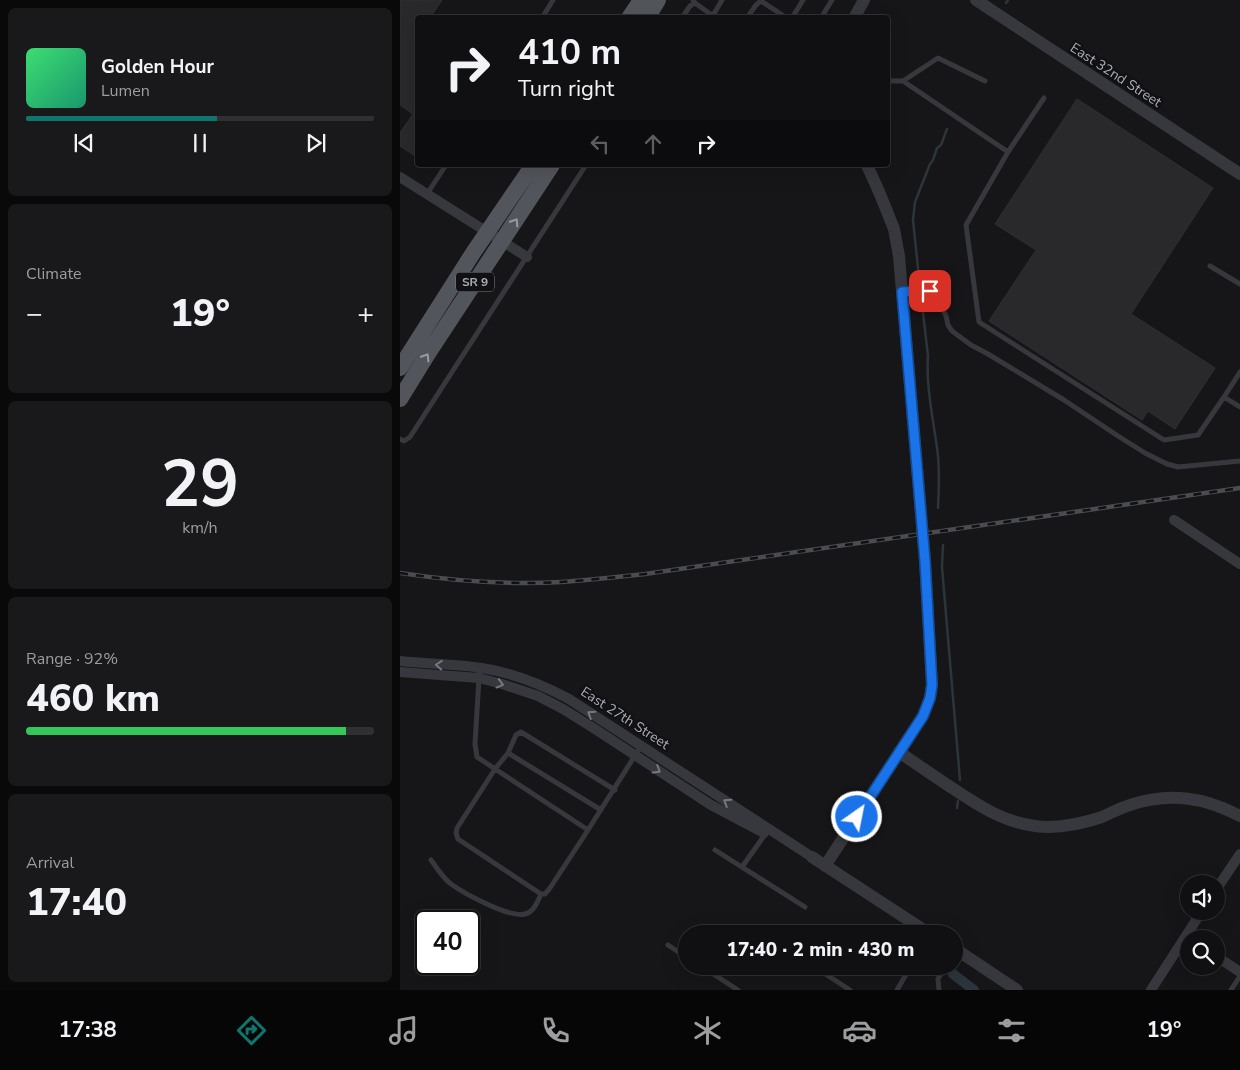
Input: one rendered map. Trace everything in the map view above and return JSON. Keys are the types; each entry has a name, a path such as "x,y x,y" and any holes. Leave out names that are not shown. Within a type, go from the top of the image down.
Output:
{"main road":[{"path":"631,15 641,0"},
{"path":"649,15 658,0"},
{"name":"SR 9","path":"400,368 487,232 532,167"},
{"name":"SR 9","path":"400,399 551,167"}],"street":[{"path":"856,15 864,0"},
{"name":"East 32nd Street","path":"976,0 1240,174"},
{"path":"825,866 923,716 930,698 932,685 925,561 899,256 894,229 868,167"},
{"path":"400,177 527,257"},
{"path":"1174,520 1240,564"},
{"name":"East 27th Street","path":"400,661 480,673"},
{"name":"East 27th Street","path":"400,672 510,674 546,687 569,699 711,805 812,857"},
{"name":"East 27th Street","path":"638,751 719,796 916,925"},
{"path":"899,752 996,816 1036,827 1076,825 1129,805 1169,798 1190,798 1218,805 1240,816"},
{"path":"1225,876 1240,854"},
{"path":"1151,990 1180,949"},
{"path":"963,956 1017,990"},
{"path":"1225,962 1240,972"}],"lane":[{"path":"544,15 553,0"},
{"path":"714,15 722,0"},
{"path":"794,15 804,0"},
{"path":"823,15 832,0"},
{"path":"749,15 761,1 783,15"},
{"path":"684,15 694,2 710,15"},
{"path":"890,81 903,81 938,58 985,81"},
{"path":"903,81 1008,152"},
{"path":"1044,98 1008,152 966,225 979,322 1164,440 1198,435 1240,372"},
{"path":"427,194 445,167"},
{"path":"400,439 404,441 410,437 585,167"},
{"path":"1210,266 1240,284"},
{"path":"902,292 930,291 936,295 952,331 971,345 1064,400 1145,453 1167,464 1178,467 1240,461"},
{"path":"1224,396 1240,407"},
{"path":"480,673 475,744 477,757 588,830"},
{"path":"615,790 521,732 516,735 508,753 495,769 457,828 456,836 541,894 545,894 615,790 638,751"},
{"path":"508,753 601,810"},
{"path":"742,868 766,833"},
{"path":"714,850 805,907"},
{"path":"431,860 450,883 477,899 510,914 530,912 541,894"},
{"path":"668,946 678,952"},
{"path":"715,975 738,990"},
{"path":"827,975 850,990"},
{"path":"897,990 906,975"},
{"path":"939,990 938,979 940,975"},
{"path":"1231,990 1240,976"}],"building":[{"path":"400,0 442,0 432,15 415,15 415,156 400,146 400,133 413,114 400,105"},
{"path":"1077,99 1213,188 1131,314 1215,368 1175,429 1148,411 1142,420 989,321 1036,250 995,224"}],"waterway":[{"path":"938,508 938,458 929,388 928,356 913,220 915,202 937,148 941,145 947,129"},
{"path":"943,545 942,567 960,780"},
{"path":"957,808 958,801"},
{"path":"954,975 974,990"}],"railway":[{"path":"400,573 500,583 561,582 645,574 1240,488"}],"route":[{"path":"857,817 923,716 930,698 932,685 925,561 902,292 930,291"}]}
